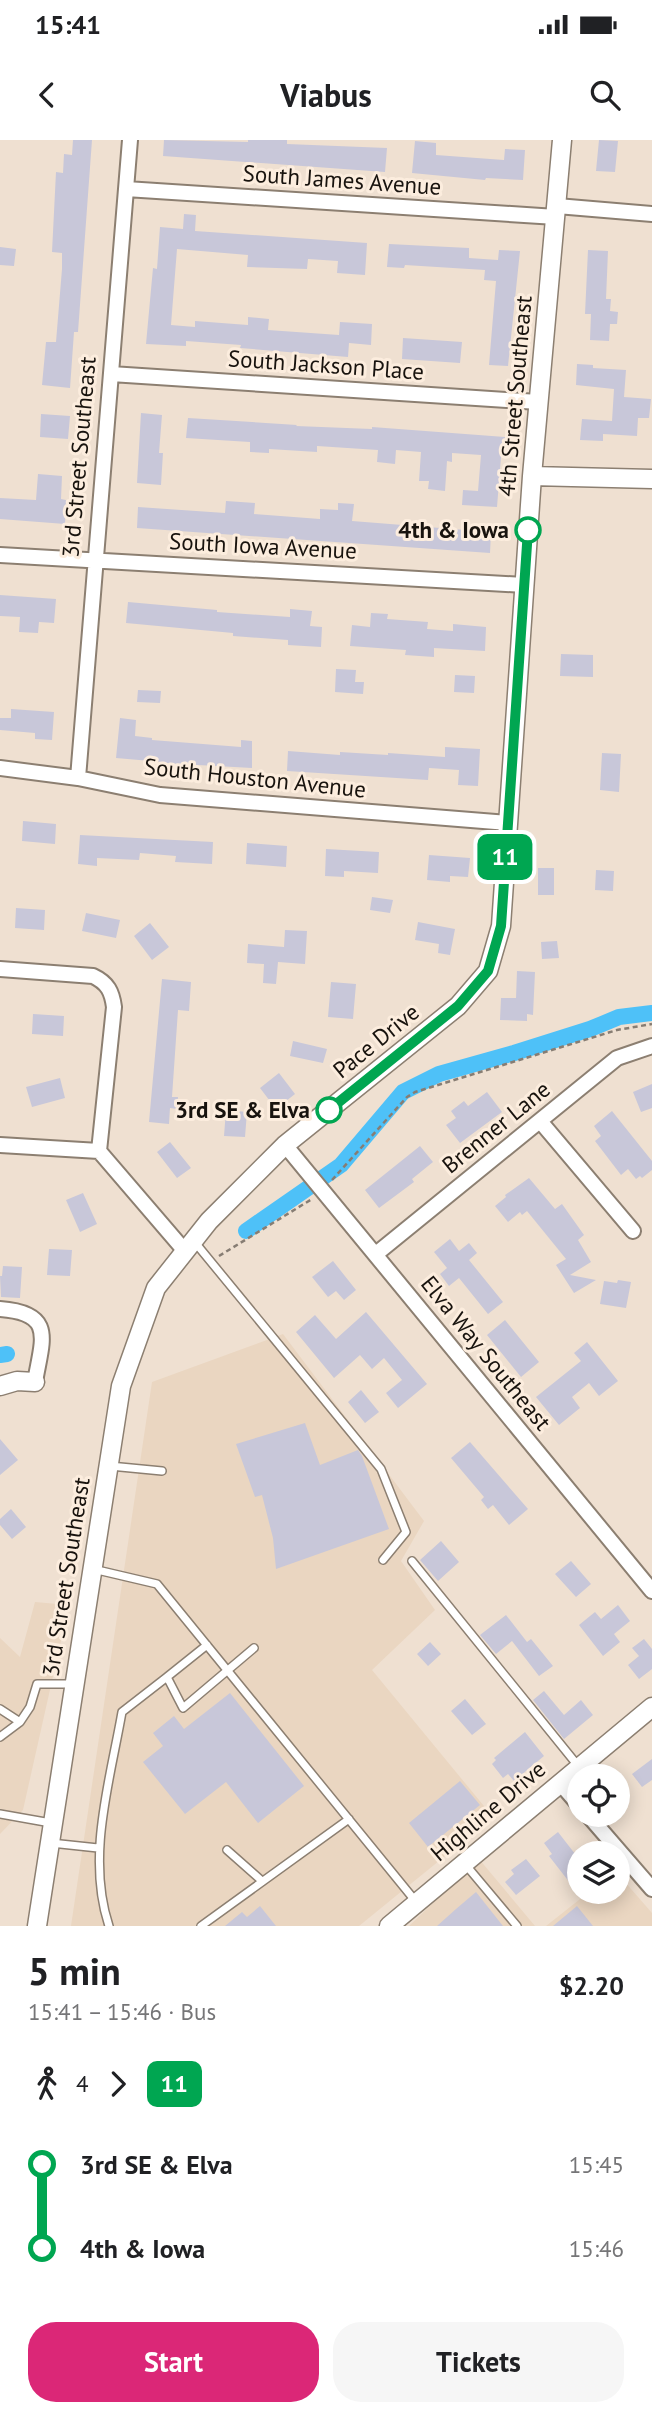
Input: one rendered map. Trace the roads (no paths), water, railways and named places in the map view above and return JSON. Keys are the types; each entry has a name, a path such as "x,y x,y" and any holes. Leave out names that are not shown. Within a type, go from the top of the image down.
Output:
{"street":[{"name":"3rd Street Southeast","path":"78,778 130,140"},
{"name":"4th Street Southeast","path":"508,823 531,476 562,140"},
{"name":"South James Avenue","path":"126,189 556,212 652,214"},
{"name":"South Jackson Place","path":"111,374 538,402"},
{"path":"531,476 652,479"},
{"name":"South Iowa Avenue","path":"0,555 524,585"},
{"name":"South Houston Avenue","path":"0,768 78,778 160,795 508,823"},
{"name":"Pace Drive","path":"188,1245 285,1145 458,1006 488,971 501,926 508,823"},
{"path":"0,970 93,976 103,981 112,992 114,1007 99,1151"},
{"name":"Brenner Lane","path":"376,1254 617,1058 652,1046"},
{"path":"540,1121 633,1231"},
{"path":"0,1145 99,1151 188,1245"},
{"name":"Elva Way Southeast","path":"285,1145 652,1591"},
{"name":"3rd Street Southeast","path":"37,1926 121,1386 156,1288 188,1245"},
{"path":"0,1309 28,1313 41,1330 35,1382 17,1381 0,1386"},
{"name":"Highline Drive","path":"584,1764 652,1707"},
{"name":"Highline Drive","path":"389,1926 567,1777"},
{"path":"560,1783 567,1791"},
{"path":"598,1827 652,1889"}],"lane":[{"path":"188,1245 210,1261 381,1469 406,1532 383,1560"},
{"path":"108,1465 162,1472"},
{"path":"412,1561 576,1764"},
{"path":"92,1569 157,1584 417,1903"},
{"path":"109,1926 102,1907 98,1848 122,1712 207,1645"},
{"path":"167,1676 183,1708 254,1648"},
{"path":"0,1737 20,1722 30,1707 37,1684 74,1684"},
{"path":"0,1709 20,1722"},
{"path":"0,1814 53,1823"},
{"path":"201,1926 349,1819"},
{"path":"50,1842 98,1848"},
{"path":"228,1850 262,1881"},
{"path":"464,1864 517,1926"}],"waterway":[{"path":"246,1231 341,1165 403,1092 439,1074 590,1029 619,1017 652,1013"},
{"path":"0,1355 7,1354"}],"place":[{"name":"4th & Iowa","path":"528,530"},
{"name":"3rd SE & Elva","path":"329,1110"}]}
